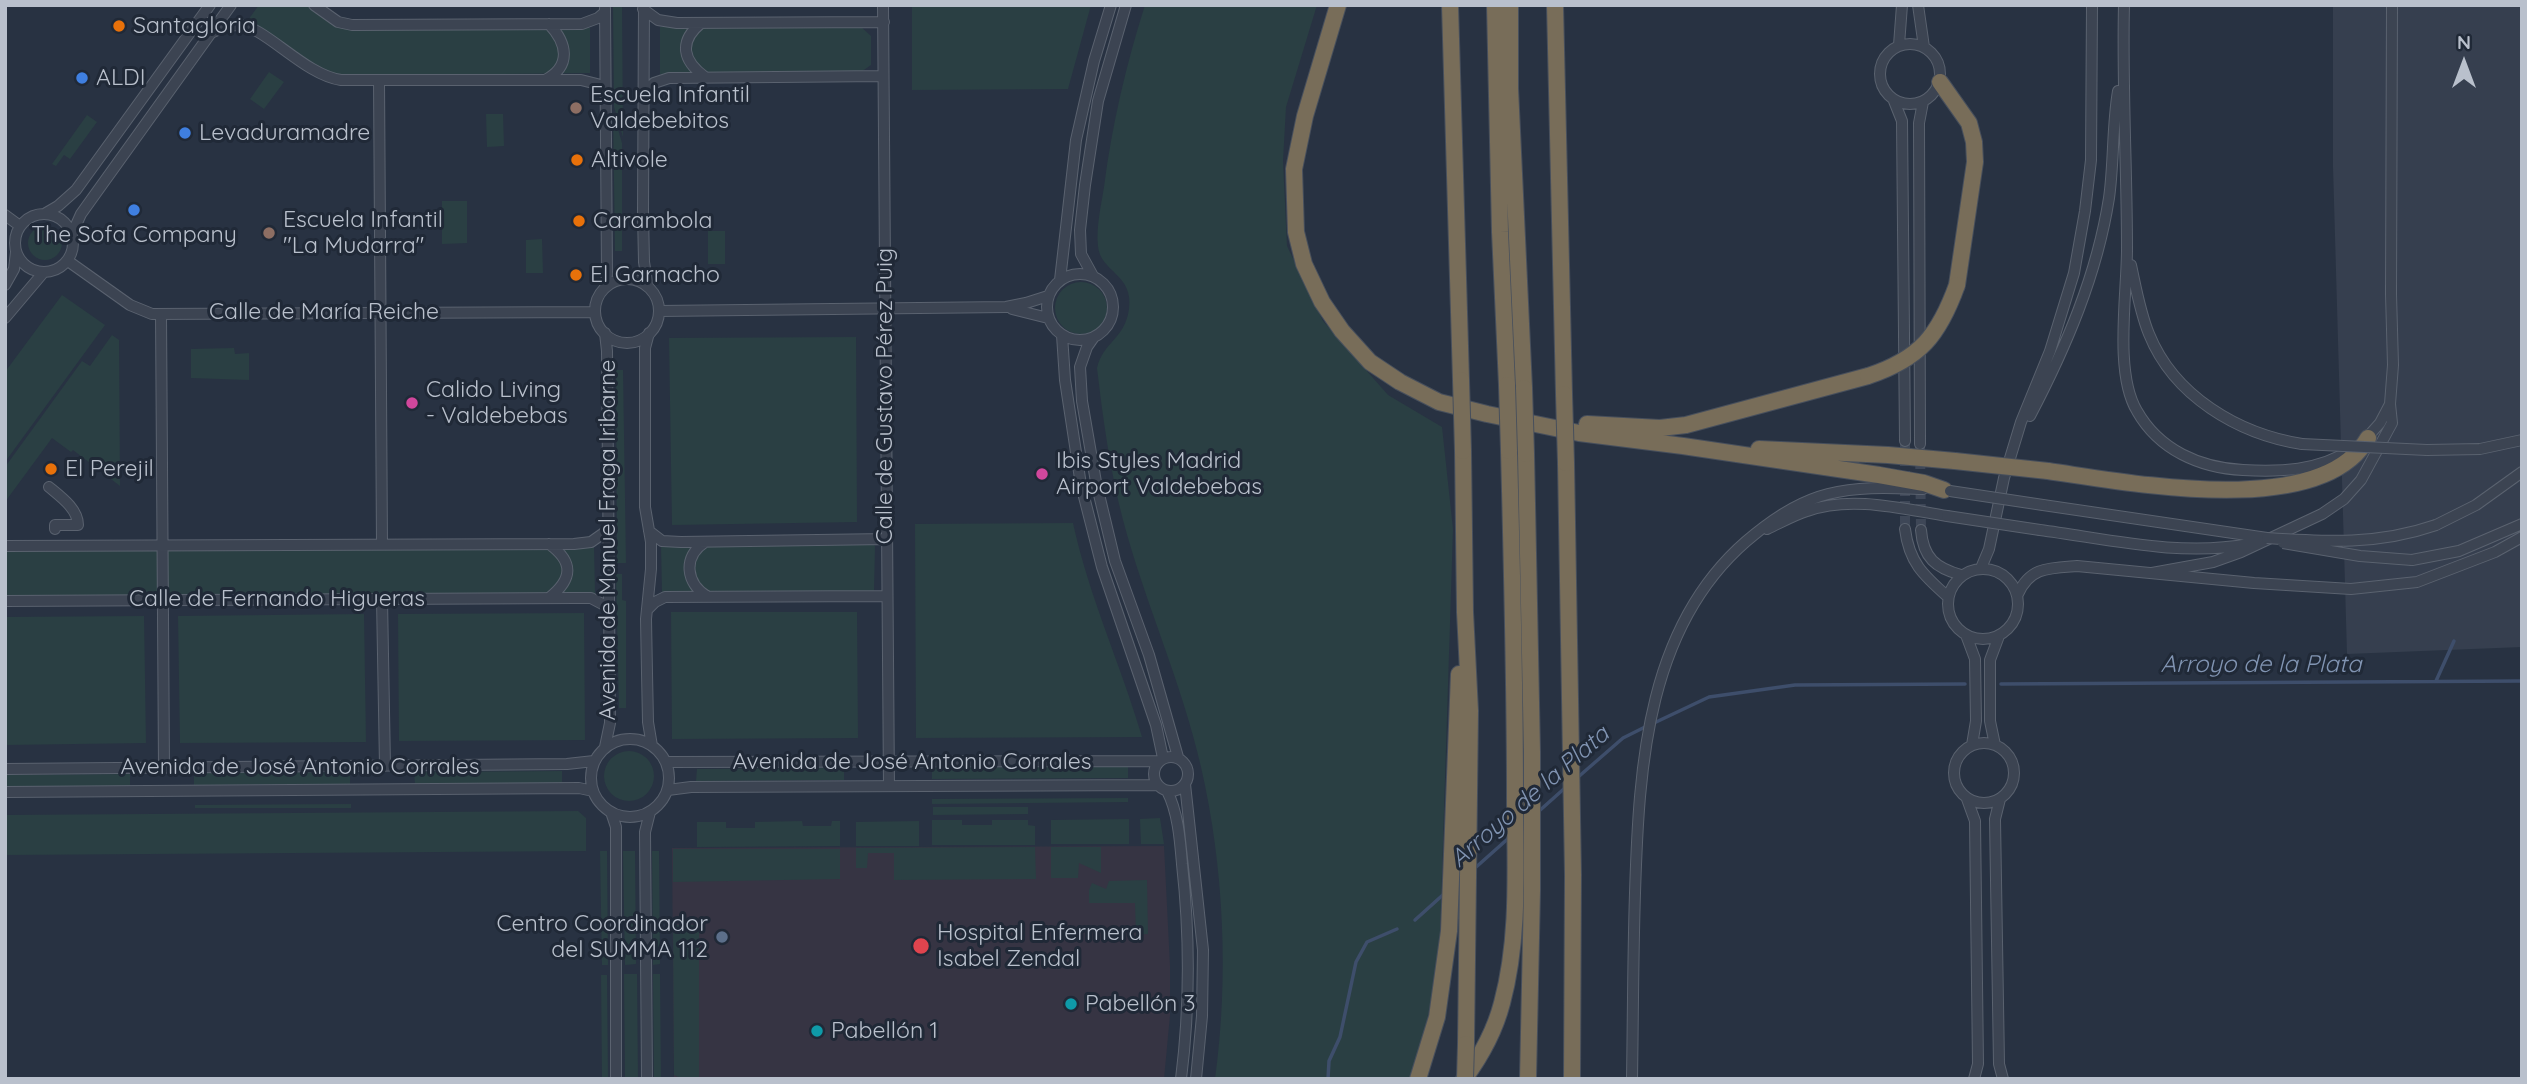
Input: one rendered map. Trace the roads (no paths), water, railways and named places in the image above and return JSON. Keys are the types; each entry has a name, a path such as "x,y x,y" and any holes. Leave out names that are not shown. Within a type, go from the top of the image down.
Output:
{"highway":[{"path":"1338,5 1305,116 1294,169 1296,232 1304,264 1322,302 1342,331 1370,362 1400,382 1439,402 1487,414 1579,433 1924,483 1947,491"},
{"path":"1450,5 1465,612 1470,711 1465,1079"},
{"path":"1495,5 1500,218 1515,387 1525,454 1532,752 1528,1079"},
{"path":"1465,1079 1486,1045 1501,1006 1512,949 1515,890 1509,451 1515,387 1510,5"},
{"path":"1558,5 1573,875 1572,1079"},
{"path":"1542,425 1579,423 1660,428 1686,425 1868,376 1887,370 1912,356 1933,335 1946,315 1957,285 1975,162 1969,123 1940,82"},
{"path":"1683,446 1888,455 2207,491 2259,489 2296,482 2347,464 2360,452 2368,438"},
{"path":"1418,1079 1437,1017 1449,931 1465,612"}],"street":[{"path":"16,252 24,265 35,272 57,270 68,261 72,250 72,234 91,200 232,5"},
{"path":"314,5 346,25 582,24 598,18 605,9"},
{"name":"Calle de Gustavo Pérez Puig","path":"884,5 889,786"},
{"path":"1060,280 1076,140 1094,61 1111,5"},
{"path":"1093,276 1081,254 1080,230 1085,185 1098,101 1126,5"},
{"path":"1899,45 1902,5"},
{"path":"1918,5 1924,47"},
{"path":"1981,568 1989,549 2004,478 2021,422 2050,351 2074,273 2091,160 2092,5"},
{"path":"2124,5 2127,249 2124,363 2127,386 2137,411 2157,437 2180,456 2218,468 2286,470 2313,466 2341,456 2368,438 2390,404"},
{"path":"2152,573 2213,562 2322,514 2344,499 2361,480 2392,423 2392,5"},
{"path":"5,285 13,269 15,243 20,226 31,216 46,213 58,206 76,190 209,6"},
{"path":"644,7 652,16 666,22 884,22"},
{"path":"644,7 644,262 648,287"},
{"path":"605,9 607,274 605,288 598,299 597,320 612,339 629,342 649,333 657,321 659,311 654,294 648,287 628,280 617,281 605,288"},
{"path":"701,23 687,39 687,55 694,69 705,77"},
{"path":"545,80 558,70 564,57 563,42 549,24"},
{"path":"211,33 230,26 246,26 325,77 341,80 588,81 597,83 606,90"},
{"path":"1912,43 1924,47 1938,62 1940,82 1934,94 1923,102 1909,105 1895,101 1882,89 1879,72 1885,55 1899,45 1912,43"},
{"path":"2014,446 2061,355 2098,255 2109,195 2113,120 2123,64"},
{"path":"642,95 654,83 663,79 883,76"},
{"path":"379,80 382,544"},
{"path":"1895,101 1902,121 1905,442"},
{"path":"1920,444 1919,123 1923,102"},
{"path":"46,213 63,220 72,234"},
{"path":"5,215 20,226"},
{"path":"2127,249 2149,334 2171,369 2200,400 2239,426 2277,440 2302,444 2427,450 2480,449 2522,440"},
{"name":"Calle de María Reiche","path":"68,261 137,309 160,314 596,312"},
{"path":"5,318 43,273"},
{"path":"1070,275 1093,276 1102,282 1113,301 1110,323 1094,337 1083,340 1062,335 1048,318 1048,296 1060,280 1070,275"},
{"path":"659,311 1006,307 1048,296"},
{"path":"1006,307 1048,318"},
{"path":"160,314 164,768"},
{"name":"Avenida de Manuel Fraga Iribarne","path":"605,333 610,723 605,747"},
{"name":"Avenida de Manuel Fraga Iribarne","path":"649,333 645,359 645,507 651,569 647,610 648,722 653,746"},
{"path":"1062,335 1065,380 1081,485 1102,566 1156,725 1161,760 1154,770 1175,815 1181,850 1189,949 1181,1079"},
{"path":"1094,337 1087,347 1080,367 1082,401 1096,482 1115,561 1149,655 1178,757 1189,769 1185,784 1203,950 1202,1016 1196,1079"},
{"path":"1749,538 1807,510 1829,506 1866,505 2176,548 2209,549 2267,539 2379,540 2436,525 2476,505 2522,472"},
{"path":"50,487 67,501 78,519 78,525 55,525 55,529"},
{"path":"1632,1079 1636,851 1646,739 1656,690 1677,637 1714,573 1749,538 1779,515 1806,501 1858,488 1947,491 2203,528 2291,546 2372,558 2412,559 2459,551 2522,524"},
{"path":"1905,529 1914,563 1948,597"},
{"path":"5,547 549,544 591,542 608,530"},
{"path":"1921,530 1922,543 1928,556 1943,570 1961,575"},
{"path":"649,531 654,537 667,542 886,539"},
{"path":"2018,594 2029,576 2057,567 2077,566 2254,583 2351,589 2391,585 2417,582 2495,552 2522,537"},
{"path":"705,542 693,552 689,570 695,587 708,597"},
{"path":"549,544 564,556 568,570 563,584 549,598"},
{"path":"1981,568 2005,575 2018,594 2018,611 2012,626 1999,636 1982,640 1966,635 1954,625 1948,612 1948,597 1952,585 1961,575 1981,568"},
{"path":"647,610 654,602 665,597 886,596"},
{"name":"Calle de Fernando Higueras","path":"5,601 591,598 608,607"},
{"path":"383,599 385,766"},
{"path":"1966,635 1975,659 1976,721 1972,745"},
{"path":"1995,744 1990,721 1990,660 1999,636"},
{"path":"631,738 653,746 666,762 669,775 668,790 661,802 650,812 630,817 611,812 600,804 593,791 591,772 594,761 605,747 618,740 631,738"},
{"path":"1973,1079 1978,1064 1975,821 1967,799 1958,790 1953,777 1954,763 1961,752 1972,745 1983,743 1995,744 2005,751 2012,761 2014,774 2011,787 2000,799 1995,819 1998,1064 2003,1079"},
{"path":"1161,760 1178,757"},
{"name":"Avenida de José Antonio Corrales","path":"666,762 1161,760"},
{"name":"Avenida de José Antonio Corrales","path":"5,769 578,764 594,761"},
{"path":"1163,788 1177,790 1185,784"},
{"name":"Avenida de José Antonio Corrales","path":"668,790 676,787 889,786 1163,788"},
{"name":"Avenida de José Antonio Corrales","path":"5,792 579,788 593,791"},
{"path":"1967,799 1984,804 2000,799"},
{"path":"611,812 616,827 616,1079"},
{"path":"647,1079 645,832 650,812"}],"waterway":[{"path":"2436,681 2454,641"},
{"name":"Arroyo de la Plata","path":"2001,684 2522,681"},
{"name":"Arroyo de la Plata","path":"1654,723 1709,697 1795,685 1965,684"},
{"name":"Arroyo de la Plata","path":"1577,778 1623,738 1647,726"},
{"name":"Arroyo de la Plata","path":"1538,812 1566,787"},
{"name":"Arroyo de la Plata","path":"1475,868 1511,836"},
{"name":"Arroyo de la Plata","path":"1415,920 1445,893"},
{"name":"Arroyo de la Plata","path":"1328,1079 1329,1061 1340,1037 1356,962 1367,942 1397,929"}],"tunnel":[{"path":"1905,441 1905,529"},
{"path":"1920,444 1921,530"}],"place":[{"name":"Santagloria","path":"119,26"},
{"name":"ALDI","path":"82,78"},
{"name":"Escuela Infantil Valdebebitos","path":"576,108"},
{"name":"Levaduramadre","path":"185,133"},
{"name":"Altivole","path":"577,160"},
{"name":"The Sofa Company","path":"134,210"},
{"name":"Carambola","path":"579,221"},
{"name":"Escuela Infantil \"La Mudarra\"","path":"269,233"},
{"name":"El Garnacho","path":"576,275"},
{"name":"Calido Living - Valdebebas","path":"412,403"},
{"name":"El Perejil","path":"51,469"},
{"name":"Ibis Styles Madrid Airport Valdebebas","path":"1042,474"},
{"name":"Centro Coordinador del SUMMA 112","path":"722,937"},
{"name":"Hospital Enfermera Isabel Zendal","path":"921,946"},
{"name":"Pabellón 3","path":"1071,1004"},
{"name":"Pabellón 1","path":"817,1031"}]}
